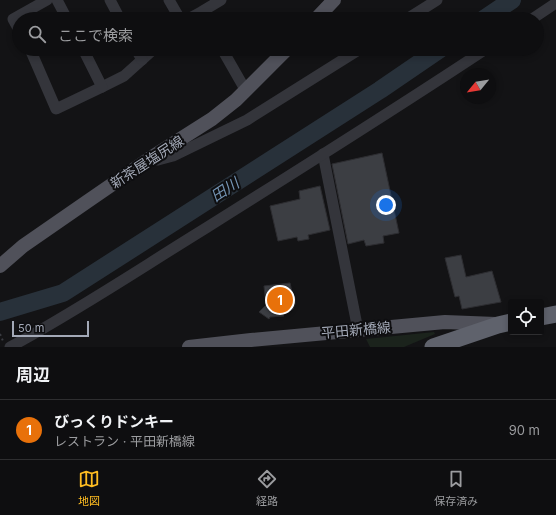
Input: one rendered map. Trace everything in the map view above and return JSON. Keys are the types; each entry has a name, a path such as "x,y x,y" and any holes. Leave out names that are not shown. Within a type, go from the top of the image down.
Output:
{"highway":[{"path":"544,316 556,314"},
{"path":"433,347 505,323"}],"main road":[{"path":"323,12 334,0"},
{"name":"新茶屋塩尻線","path":"1,263 149,159 212,119 246,91 279,56"},
{"name":"平田新橋線","path":"189,347 445,322 505,323"}],"street":[{"path":"26,12 47,0"},
{"path":"57,0 63,12"},
{"path":"110,0 116,12"},
{"path":"169,0 176,12"},
{"path":"208,12 221,0"},
{"path":"418,12 437,0"},
{"path":"542,12 556,3"},
{"path":"33,56 56,109 124,76 146,56"},
{"path":"86,56 102,87"},
{"path":"140,56 142,60"},
{"path":"226,56 246,91"},
{"path":"149,159 158,160 173,156 246,120 349,56"},
{"path":"10,347 51,325 123,280 475,56"},
{"path":"323,154 358,330"}],"shaded area":[{"path":"434,332 435,334 404,347 370,347 366,339"}],"building":[{"path":"382,153 399,233 383,236 384,243 366,246 364,240 348,244 332,164"},
{"path":"320,186 330,230 308,235 309,239 298,241 297,237 278,241 270,206 300,199 299,191"},
{"path":"461,255 466,277 492,271 501,302 462,309 459,296 455,297 445,258"},
{"path":"290,283 295,298 293,309 283,315 284,316 270,317 269,319 259,312 266,305 264,286"}],"waterway":[{"name":"田川","path":"494,12 512,0"},
{"name":"田川","path":"0,312 63,293 380,90 430,56"}],"place":[{"name":"びっくりドンキー","path":"280,300"}]}
